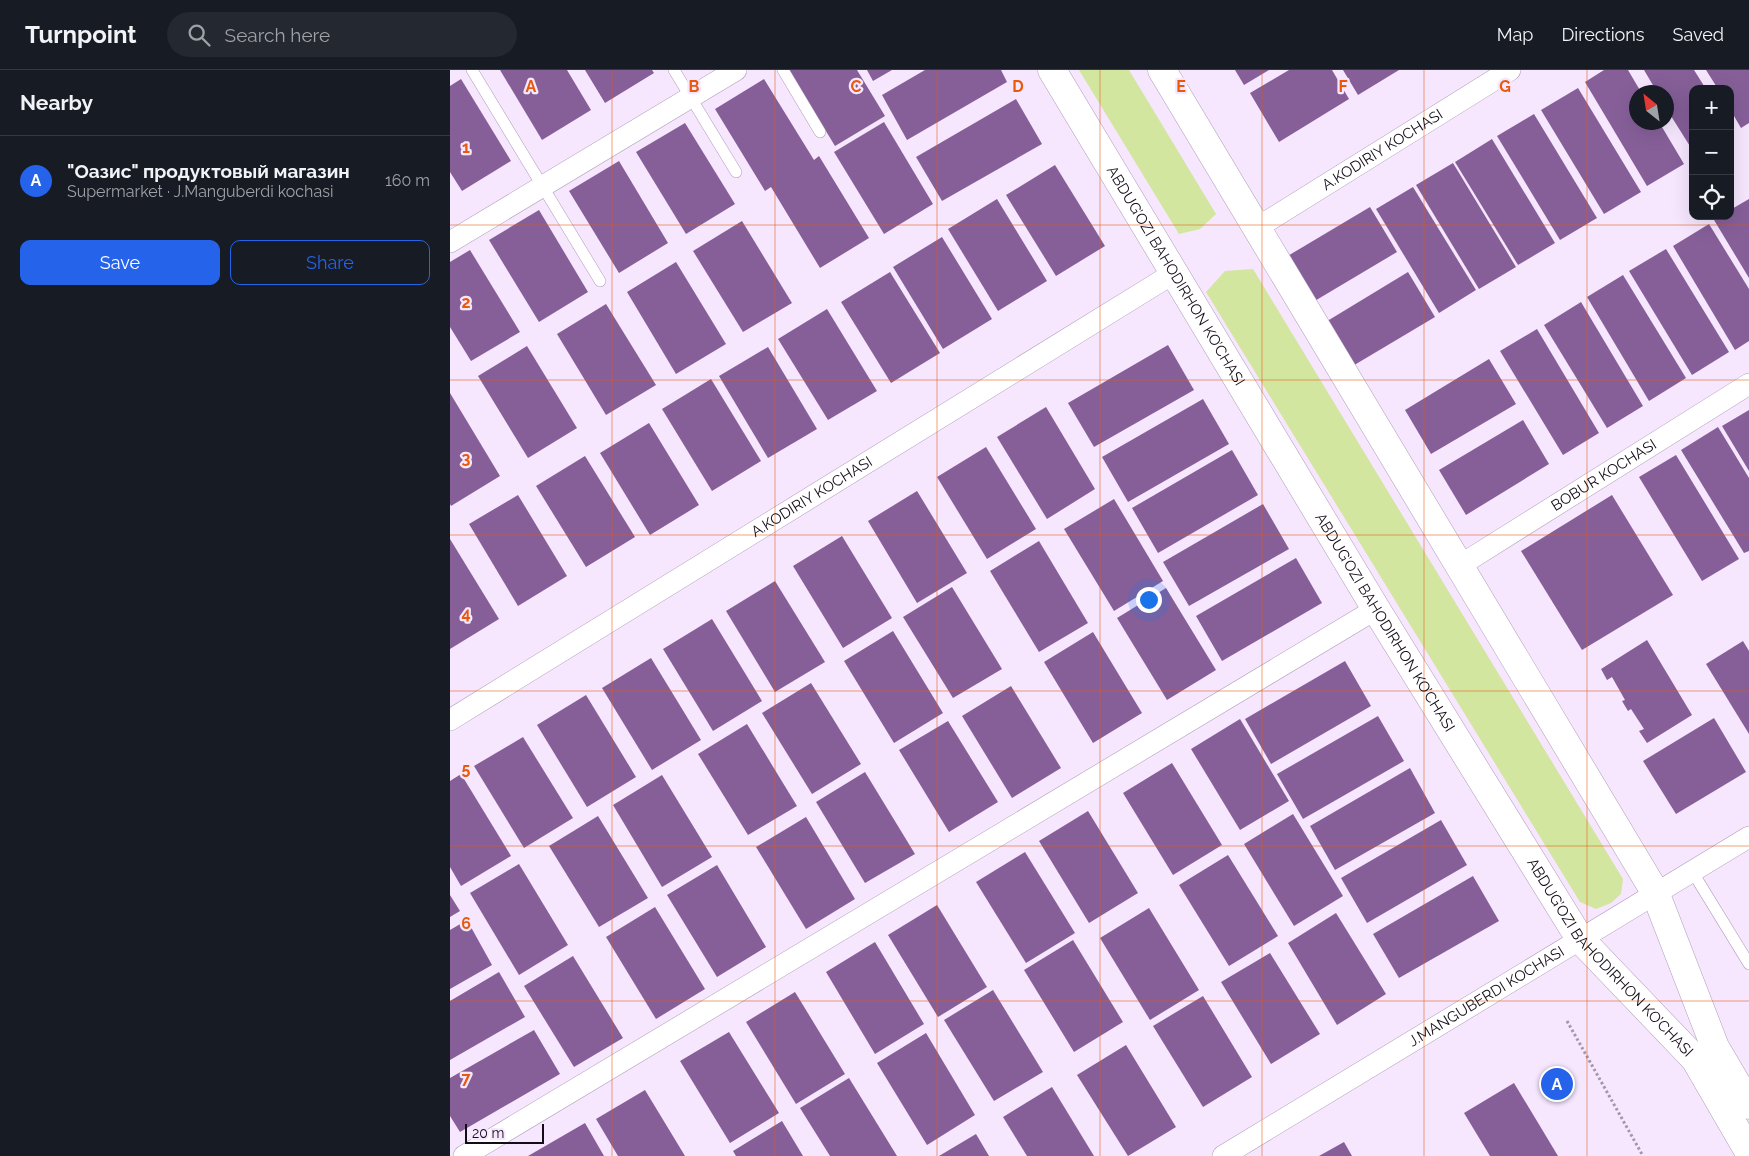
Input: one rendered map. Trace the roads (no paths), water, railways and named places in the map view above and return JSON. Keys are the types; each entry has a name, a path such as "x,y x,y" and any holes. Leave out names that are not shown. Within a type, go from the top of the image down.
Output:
{"main road":[{"name":"ABDUG’OZI BAHODIRHON KO’CHASI","path":"1052,70 1376,609 1580,939 1695,1059 1749,1152"},
{"name":"ABDUG’OZI BAHODIRHON KO’CHASI","path":"1162,70 1255,229 1655,892 1715,1047 1749,1105"}],"street":[{"path":"450,242 736,70"},
{"name":"A.KODIRIY KOCHASI","path":"1255,229 1510,70"},
{"name":"A.KODIRIY KOCHASI","path":"450,720 1174,273"},
{"name":"BOBUR KOCHASI","path":"1459,566 1749,384"},
{"path":"464,1156 1376,609"},
{"name":"J.MANGUBERDI KOCHASI","path":"1223,1156 1655,892 1749,837"}],"lane":[{"path":"472,70 544,185 600,281"},
{"path":"674,70 736,172"},
{"path":"783,70 820,132"},
{"path":"1692,871 1749,964"}],"place":[{"name":"\"Оазис\" продуктовый магазин","path":"1557,1084"}]}
